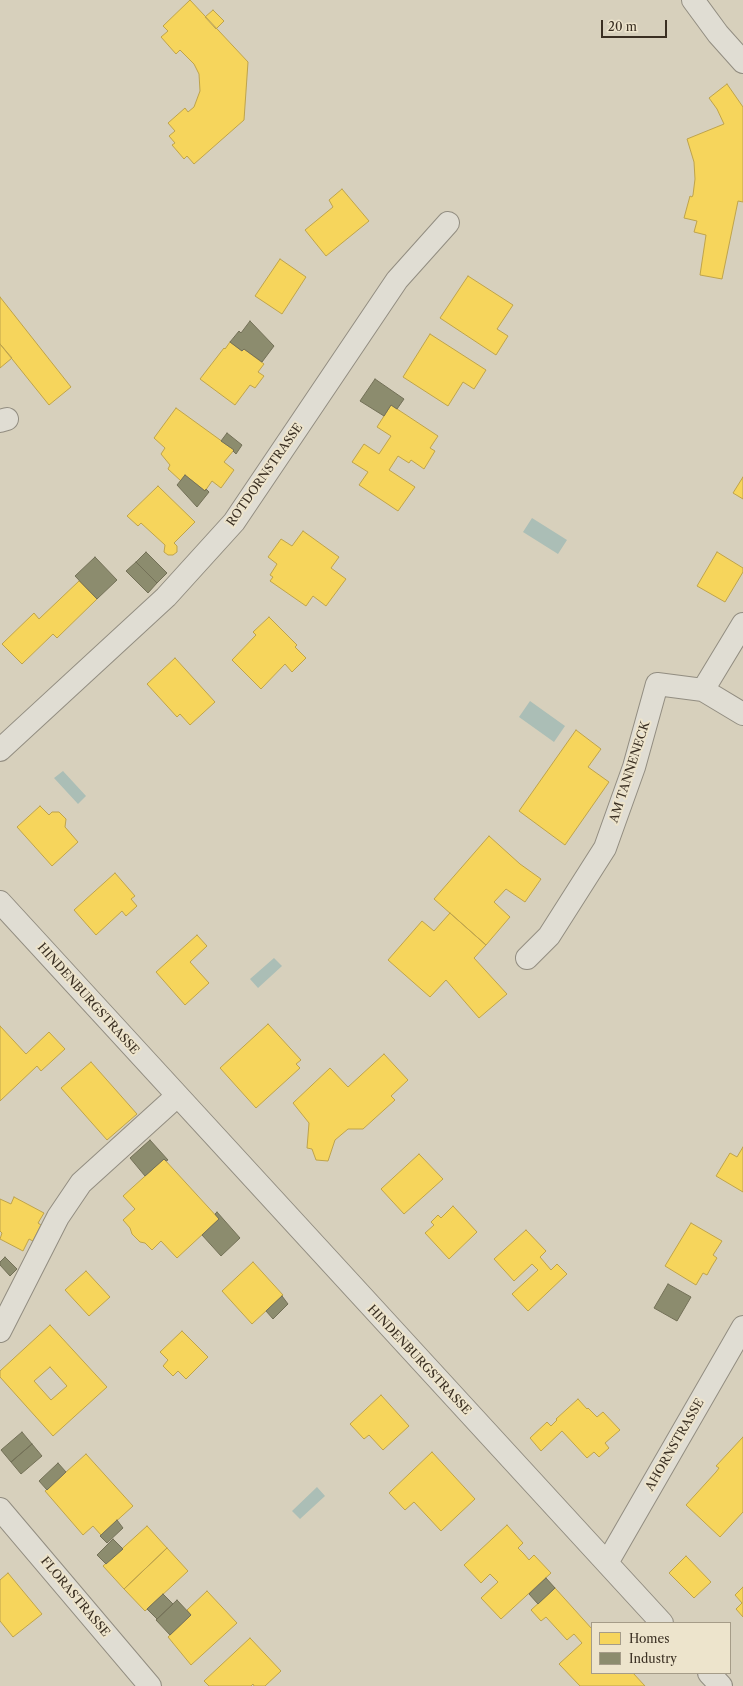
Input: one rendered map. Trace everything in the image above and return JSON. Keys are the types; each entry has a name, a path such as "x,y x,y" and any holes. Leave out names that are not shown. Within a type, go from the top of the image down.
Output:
{"street":[{"path":"693,0 718,34 743,62"},
{"name":"ROTDORNSTRASSE","path":"0,750 166,597 234,522 397,280 448,223"},
{"path":"743,624 703,690 743,714"},
{"name":"AM TANNENECK","path":"527,958 549,936 605,848 634,767 657,684 703,690"},
{"name":"HINDENBURGSTRASSE","path":"0,902 661,1622"},
{"path":"0,1331 58,1217 81,1183 177,1096"},
{"name":"AHORNSTRASSE","path":"607,1563 743,1327"},
{"name":"FLORASTRASSE","path":"0,1509 150,1686"},
{"path":"710,1674 721,1686"}],"shaded area":[{"path":"532,518 567,540 558,554 523,532"},
{"path":"530,701 565,726 554,742 519,717"},
{"path":"63,771 86,796 78,804 54,778"},
{"path":"274,958 282,966 258,988 250,979"},
{"path":"317,1487 325,1496 300,1519 292,1511"}],"building: Homes":[{"path":"190,0 248,62 244,120 194,164 187,156 184,159 172,145 175,143 169,136 175,131 168,123 185,108 188,112 194,107 200,91 199,74 194,64 180,50 176,54 161,37 168,31 163,26"},
{"path":"213,10 224,21 216,29 205,17"},
{"path":"727,84 743,107 743,202 738,201 722,279 700,275 706,235 694,232 697,221 684,218 690,196 692,197 693,195 695,179 694,162 687,139 724,124 717,109 709,98"},
{"path":"342,189 369,221 326,256 305,230 333,207 329,200"},
{"path":"280,259 306,277 282,314 255,296"},
{"path":"468,276 513,305 497,329 508,336 496,355 440,318"},
{"path":"0,297 71,387 49,405 0,344"},
{"path":"430,334 486,370 474,389 463,382 448,406 403,377"},
{"path":"230,342 242,351 244,349 264,364 258,372 264,376 255,388 250,385 235,405 200,379"},
{"path":"0,344 12,358 0,368"},
{"path":"391,405 438,436 430,448 435,451 424,469 411,460 409,463 398,456 389,470 415,487 398,511 359,485 368,472 352,462 364,444 379,454 391,436 377,427"},
{"path":"176,408 234,450 224,462 234,470 221,488 212,481 205,491 185,475 181,481 168,469 170,465 161,454 165,448 154,438"},
{"path":"743,477 743,499 733,493"},
{"path":"158,486 195,522 174,543 177,546 177,552 173,555 168,555 164,552 165,545 141,523 138,526 127,516"},
{"path":"303,531 339,557 331,568 346,579 326,606 313,596 306,606 270,581 273,577 270,575 277,564 268,557 281,539 292,546"},
{"path":"717,552 743,568 743,572 725,602 697,586"},
{"path":"79,581 97,599 57,638 53,634 22,664 2,644 34,613 39,619"},
{"path":"269,617 297,645 295,647 306,658 292,672 285,664 261,689 232,660 256,635 253,632"},
{"path":"175,658 215,702 190,725 180,714 177,717 147,684"},
{"path":"576,730 601,749 588,767 609,782 565,845 519,811"},
{"path":"40,806 49,815 52,812 59,812 66,819 65,827 78,842 52,866 17,827"},
{"path":"489,836 520,864 541,879 525,902 506,889 494,902 510,917 486,945 434,899"},
{"path":"115,873 135,896 131,899 137,906 126,916 122,911 96,935 74,910"},
{"path":"450,913 486,945 474,958 507,994 479,1018 446,980 430,997 388,960 422,921 434,931"},
{"path":"197,935 207,946 190,962 209,983 185,1005 156,972"},
{"path":"268,1024 301,1060 296,1064 300,1068 256,1108 220,1068"},
{"path":"0,1026 26,1054 49,1032 65,1049 41,1071 37,1066 0,1101"},
{"path":"384,1054 408,1080 391,1096 395,1100 363,1129 348,1129 335,1140 328,1161 316,1160 312,1149 307,1148 309,1123 293,1103 330,1068 348,1087"},
{"path":"91,1062 137,1114 107,1140 61,1088"},
{"path":"743,1147 743,1192 716,1176 730,1153 737,1157"},
{"path":"419,1154 443,1179 404,1214 381,1189"},
{"path":"164,1159 219,1219 177,1258 161,1241 152,1250 145,1243 140,1242 132,1234 130,1228 123,1220 135,1209 123,1196"},
{"path":"14,1197 44,1213 38,1223 41,1225 33,1241 29,1239 23,1251 0,1239 2,1233 0,1231 0,1199 11,1204"},
{"path":"453,1206 477,1232 449,1259 425,1233 434,1225 431,1222 438,1215 441,1218"},
{"path":"691,1223 722,1241 713,1255 717,1258 707,1275 703,1273 696,1285 665,1266"},
{"path":"526,1230 546,1251 540,1257 551,1270 557,1264 567,1274 528,1311 512,1294 538,1270 532,1264 514,1281 494,1259"},
{"path":"253,1262 283,1295 252,1324 222,1291"},
{"path":"86,1271 110,1297 89,1316 65,1290"},
{"path":"50,1325 107,1387 53,1436 0,1377 0,1371","holes":["50,1367 67,1386 51,1400 34,1381"]},
{"path":"182,1331 208,1357 186,1379 178,1371 173,1376 163,1366 168,1360 160,1352"},
{"path":"381,1395 409,1426 383,1450 369,1435 364,1439 350,1424"},
{"path":"578,1399 597,1417 603,1412 620,1430 605,1443 609,1448 599,1457 594,1452 587,1458 562,1431 541,1451 530,1438 547,1422 551,1426 557,1420 556,1419"},
{"path":"743,1437 743,1512 720,1537 686,1505 716,1472 719,1468 716,1466"},
{"path":"432,1452 475,1499 441,1531 414,1502 405,1510 389,1493"},
{"path":"86,1454 133,1506 101,1535 93,1526 83,1535 45,1491"},
{"path":"507,1525 523,1543 518,1548 529,1560 534,1555 551,1573 501,1619 481,1598 498,1582 490,1574 481,1583 464,1565"},
{"path":"147,1526 167,1548 124,1589 103,1566"},
{"path":"167,1548 188,1571 145,1611 124,1589"},
{"path":"686,1556 711,1582 694,1598 669,1573"},
{"path":"8,1573 42,1614 13,1637 0,1621 0,1580"},
{"path":"743,1587 743,1617 736,1609 742,1603 735,1595"},
{"path":"555,1588 591,1628 591,1674 634,1674 645,1686 580,1686 559,1664 582,1643 574,1634 567,1640 546,1617 541,1621 531,1610"},
{"path":"207,1591 237,1623 191,1665 168,1637 191,1615 187,1610"},
{"path":"250,1638 281,1671 265,1686 254,1686 253,1684 251,1686 209,1686 204,1681"}],"building: Industry":[{"path":"250,321 274,346 262,362 244,349 242,351 230,342 239,331 241,333"},
{"path":"375,379 404,399 397,409 391,405 384,416 360,401"},
{"path":"227,433 242,445 236,454 233,451 234,450 221,441"},
{"path":"185,475 205,491 206,489 209,492 197,507 177,485"},
{"path":"146,552 167,573 157,583 136,562"},
{"path":"95,557 117,580 97,599 75,576"},
{"path":"136,562 157,583 148,593 126,571"},
{"path":"150,1140 168,1160 166,1161 164,1159 145,1176 130,1158"},
{"path":"217,1212 240,1238 221,1256 202,1235 219,1219 215,1214"},
{"path":"5,1257 17,1269 10,1276 0,1265 0,1262"},
{"path":"668,1284 691,1297 677,1321 654,1308"},
{"path":"282,1296 288,1304 273,1319 266,1311"},
{"path":"22,1432 32,1444 11,1462 1,1450"},
{"path":"32,1444 42,1456 21,1474 11,1462"},
{"path":"58,1463 66,1472 47,1490 39,1481"},
{"path":"117,1520 123,1528 107,1543 100,1536"},
{"path":"113,1539 123,1549 106,1564 97,1555"},
{"path":"546,1578 555,1588 538,1604 529,1594"},
{"path":"163,1594 173,1604 157,1619 147,1609"},
{"path":"177,1600 191,1615 170,1635 156,1620"}]}
